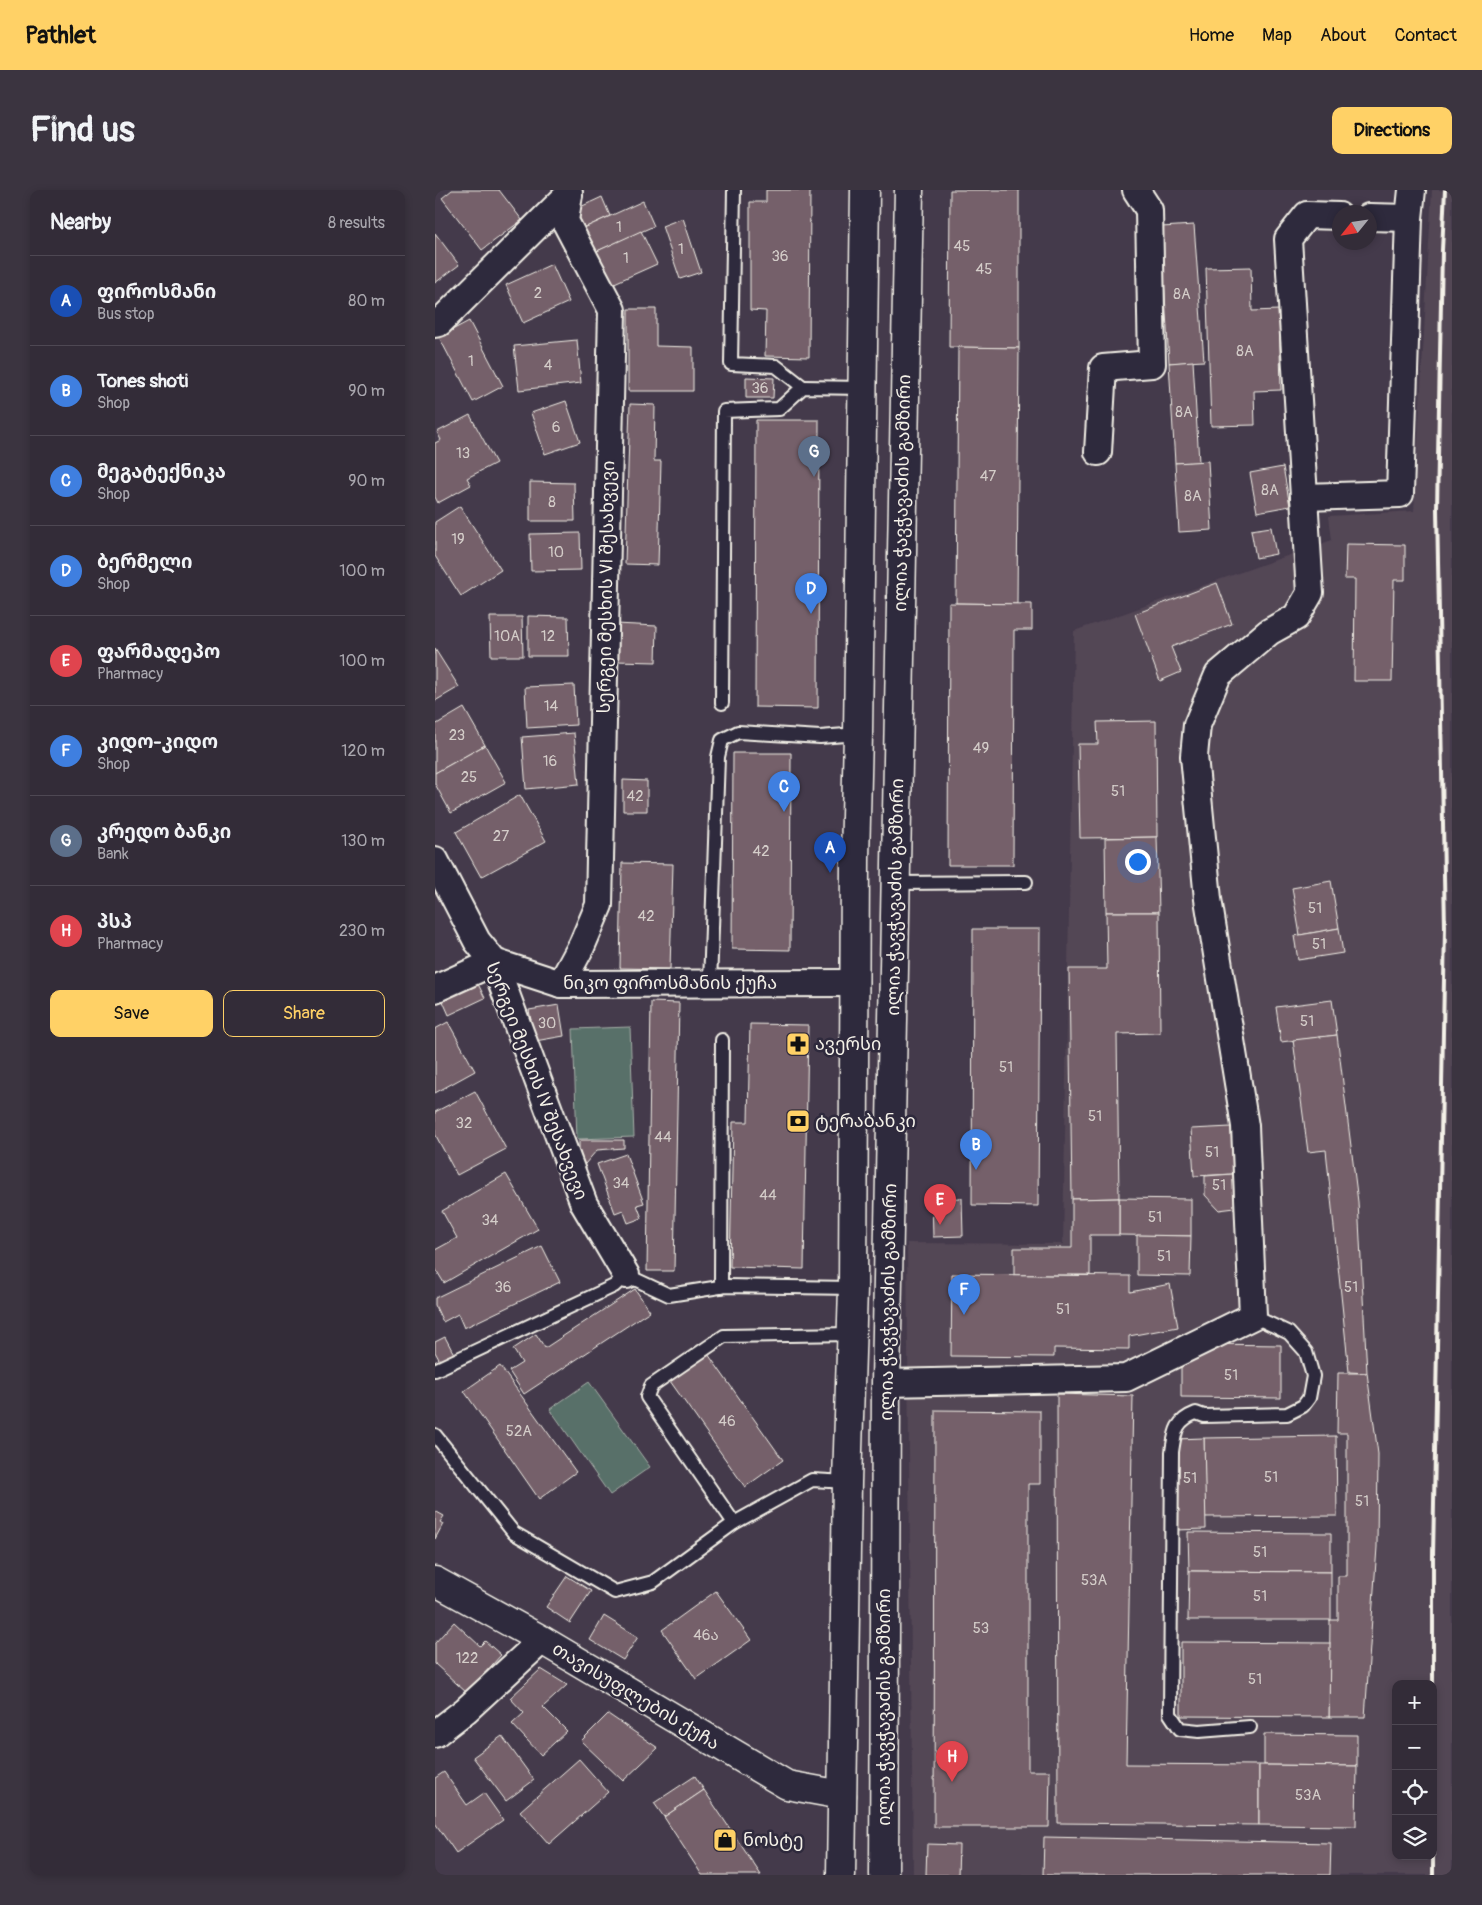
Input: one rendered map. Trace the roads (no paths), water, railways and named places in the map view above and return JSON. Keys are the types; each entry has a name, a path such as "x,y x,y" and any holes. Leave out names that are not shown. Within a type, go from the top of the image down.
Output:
{"main road":[{"name":"ილია ჭავჭავაძის გამზირი","path":"841,1875 847,1482 853,1288 855,859 865,190"},
{"name":"ილია ჭავჭავაძის გამზირი","path":"884,1875 886,1383 909,190"},
{"name":"თავისუფლების ქუჩა","path":"435,1581 542,1640 787,1785 841,1795"}],"street":[{"path":"1098,452 1103,368 1152,364 1149,210 1136,190"},
{"path":"1304,497 1400,494 1409,218 1412,190"},
{"path":"435,324 439,323 570,191"},
{"name":"სერგეი მესხის VI შესახვევი","path":"561,984 582,945 599,905 612,310 565,222 570,191"},
{"path":"886,1383 1126,1378 1253,1316 1245,1126 1208,899 1194,756 1197,725 1218,675 1269,632 1296,617 1310,593 1288,239 1307,215 1332,216"},
{"path":"1377,217 1409,218"},
{"name":"სერგეი მესხის IV შესახვევი","path":"435,860 477,941 494,962 583,1204 626,1275"},
{"path":"435,989 494,962"},
{"name":"ნიკო ფიროსმანის ქუჩა","path":"494,962 561,984 855,983"},
{"path":"435,1734 467,1710 542,1640"}],"lane":[{"path":"734,190 731,364 776,366 803,387 863,388"},
{"path":"721,704 723,411 779,409 803,387"},
{"path":"710,984 718,757 722,740 738,732 820,737 858,734"},
{"path":"896,883 1026,882"},
{"path":"721,1287 723,1040"},
{"path":"435,1370 614,1286 626,1275 669,1295 721,1287 853,1288"},
{"path":"1250,1727 1199,1731 1180,1729 1170,1714 1170,1649 1172,1452 1176,1428 1186,1417 1196,1413 1205,1416 1287,1414 1303,1406 1309,1398 1313,1376 1306,1352 1289,1333 1253,1316"},
{"path":"734,1523 647,1397 651,1386 724,1336 851,1334"},
{"path":"435,1435 514,1533 615,1592 653,1582 734,1523 812,1480 847,1482"}],"railway":[{"path":"1433,1875 1433,1556 1445,928 1437,509 1445,190"}],"place":[{"name":"კრედო ბანკი","path":"814,477"},
{"name":"ბერმელი","path":"811,614"},
{"name":"მეგატექნიკა","path":"784,812"},
{"name":"ფიროსმანი","path":"830,873"},
{"name":"ავერსი","path":"798,1044"},
{"name":"ტერაბანკი","path":"798,1121"},
{"name":"Tones shoti","path":"976,1170"},
{"name":"ფარმადეპო","path":"940,1225"},
{"name":"კიდო-კიდო","path":"964,1315"},
{"name":"პსპ","path":"952,1782"},
{"name":"ნოსტე","path":"725,1840"}]}
